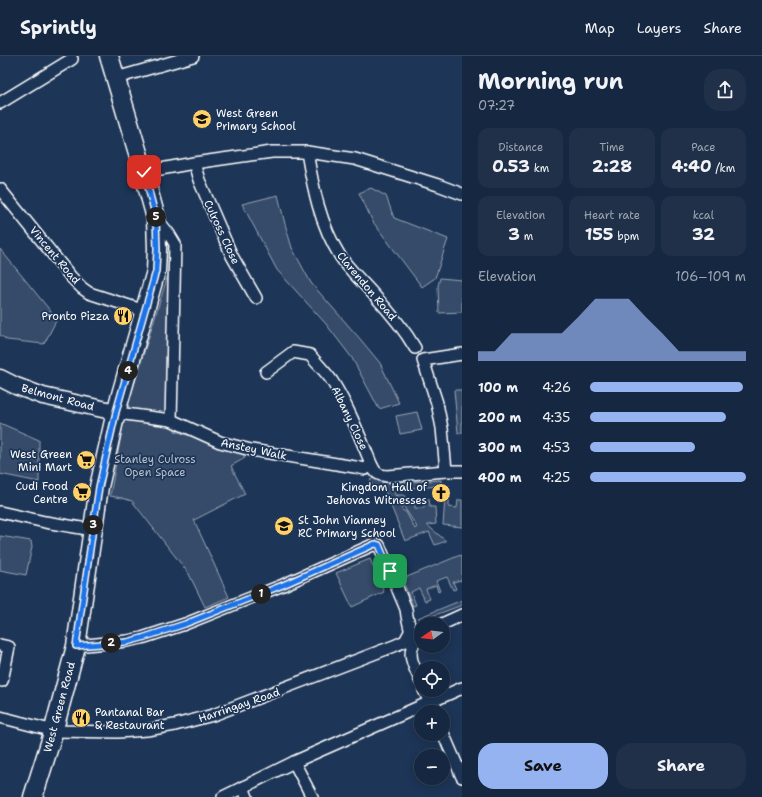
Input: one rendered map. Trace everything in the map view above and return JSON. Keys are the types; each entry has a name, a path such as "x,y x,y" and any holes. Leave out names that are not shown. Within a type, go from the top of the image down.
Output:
{"main road":[{"name":"West Green Road","path":"33,797 54,731 76,646 99,487 116,412 156,271 156,218 144,172 109,56"},
{"name":"Belmont Road","path":"0,378 16,386 43,396 116,412"},
{"path":"40,774 40,797"}],"street":[{"path":"116,78 193,56"},
{"path":"0,103 72,59"},
{"path":"144,172 272,152 307,152 355,159 460,189"},
{"name":"Clarendon Road","path":"307,152 312,181 325,228 340,256 396,320 416,348"},
{"name":"Culross Close","path":"194,163 199,180 232,256 256,298"},
{"name":"Vincent Road","path":"0,189 71,277 82,288 89,292 145,311"},
{"path":"156,218 175,244 171,420"},
{"name":"Albany Close","path":"266,372 293,352 310,355 331,380 344,402 355,424 372,466"},
{"path":"446,471 438,403 423,360 462,354"},
{"name":"Anstey Walk","path":"116,412 171,420 220,442 251,450 365,469 372,466"},
{"path":"372,466 380,475 388,476 446,471 462,472"},
{"path":"0,512 45,522 93,530"},
{"path":"76,646 127,642 185,624 283,585 375,544 379,545 406,609 413,637 411,658 414,665"},
{"path":"450,621 462,616"},
{"name":"Harringay Road","path":"0,717 54,731 118,732 147,730 175,725 221,713 394,646 413,637"},
{"path":"0,645 9,647 2,681"},
{"path":"435,705 462,688"},
{"path":"223,797 245,792 294,762 388,720 414,712"},
{"path":"446,741 462,777"},
{"path":"294,762 312,797"}],"green space":[{"path":"371,188 386,196 394,218 448,239 435,278 422,287 373,222 359,193"},
{"path":"278,195 292,248 311,283 380,363 399,403 379,409 352,358 326,324 277,270 242,204"},
{"name":"Stanley Culross Open Space","path":"170,237 179,238 175,431 242,452 245,458 231,466 245,494 194,520 229,597 205,607 189,574 132,501 110,496 125,414 168,275"},
{"path":"0,249 57,319 44,344 7,340 0,335"},
{"path":"440,278 462,280 462,312 439,313 438,286"},
{"path":"454,390 462,390 462,433 458,433"},
{"path":"417,412 422,430 400,434 396,416"},
{"path":"0,423 39,440 39,482 0,474"},
{"path":"373,478 381,482 390,483 402,510 406,512 415,529 417,527 397,495 404,495 405,499 414,500 415,508 424,508 424,499 429,499 430,507 435,507 436,524 427,525 446,541 435,545 429,532 405,541 383,486 374,489 370,480"},
{"path":"441,480 441,486 397,489 396,484 410,482"},
{"path":"445,499 449,499 449,507 457,508 458,500 462,500 462,527 443,525"},
{"path":"0,536 31,541 32,547 26,575 0,570"},
{"path":"462,555 462,582 461,580 453,582 456,589 453,590 447,577 436,581 440,591 438,592 436,585 426,589 430,599 425,601 419,588 411,592 416,605 413,606 402,579"},
{"path":"370,559 384,592 352,607 336,573"},
{"path":"462,600 462,605 430,617 420,617"}],"place":[{"name":"West Green Primary School","path":"202,119"},
{"name":"Pronto Pizza","path":"123,316"},
{"name":"West Green Mini Mart","path":"86,460"},
{"name":"Cudi Food Centre","path":"82,492"},
{"name":"Kingdom Hall of Jehovas Witnesses","path":"441,493"},
{"name":"St John Vianney RC Primary School","path":"284,526"},
{"name":"Pantanal Bar & Restaurant","path":"81,718"}],"route":[{"path":"144,172 156,218 156,271 116,412 99,487 76,646 127,642 185,624 283,585 375,544 379,545 390,571"}]}
